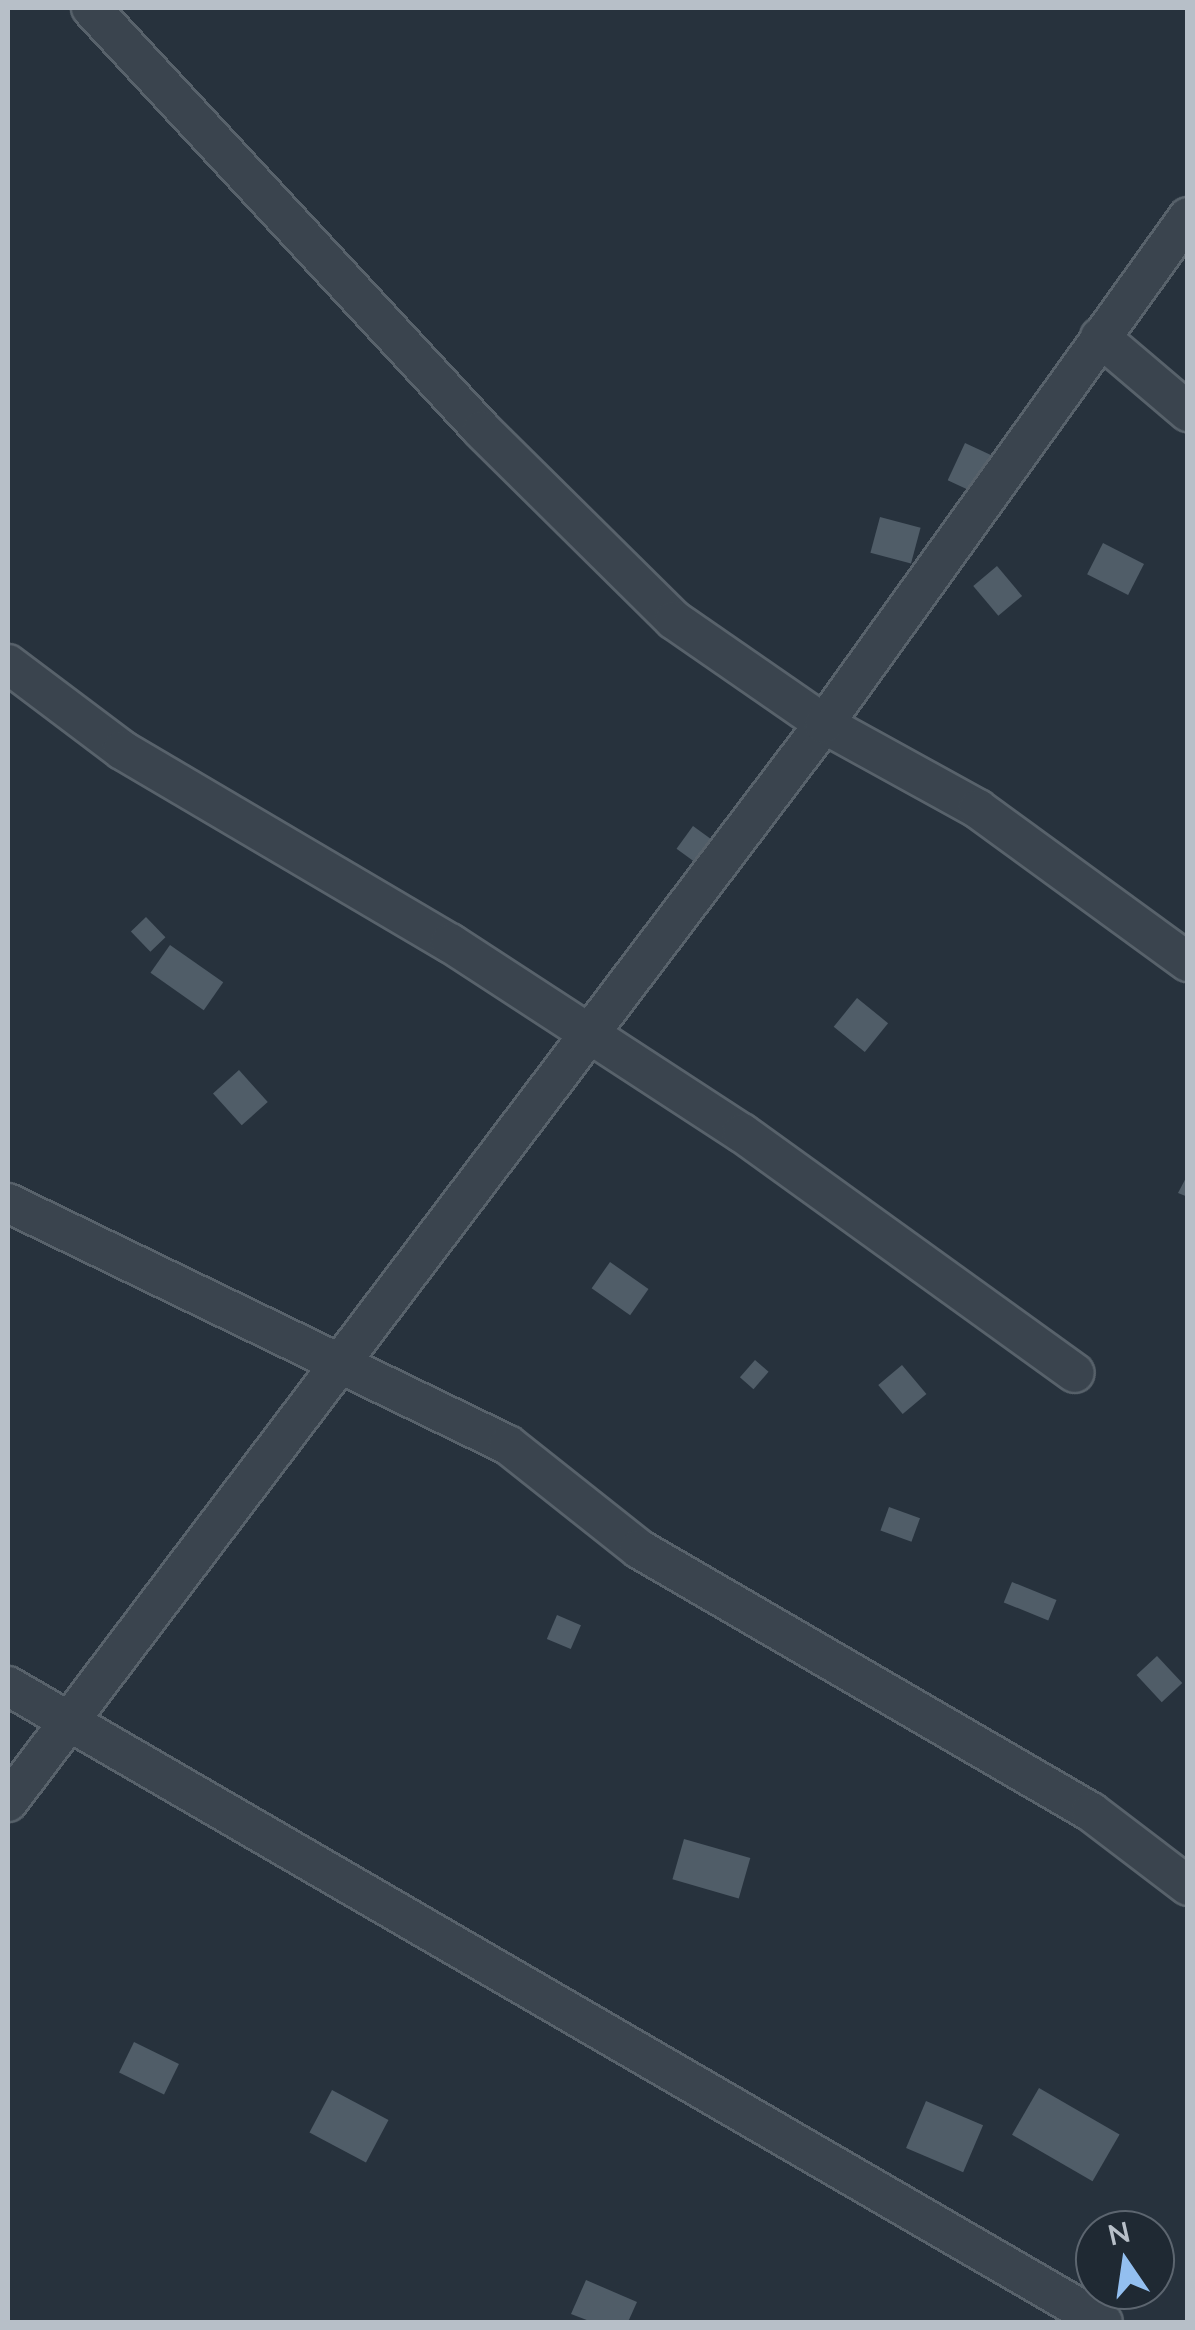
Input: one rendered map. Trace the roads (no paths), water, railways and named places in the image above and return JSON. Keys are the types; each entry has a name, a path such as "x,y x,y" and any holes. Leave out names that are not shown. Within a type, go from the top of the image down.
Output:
{"street":[{"path":"91,8 482,430 674,620 824,724 978,809 1188,962"},
{"path":"8,1802 824,724 1188,217"},
{"path":"1100,336 1188,412"},
{"path":"8,664 122,750 450,943 742,1133 1075,1374"},
{"path":"8,1202 508,1445 639,1549 1091,1812 1188,1886"},
{"path":"8,1686 1103,2322"}]}
